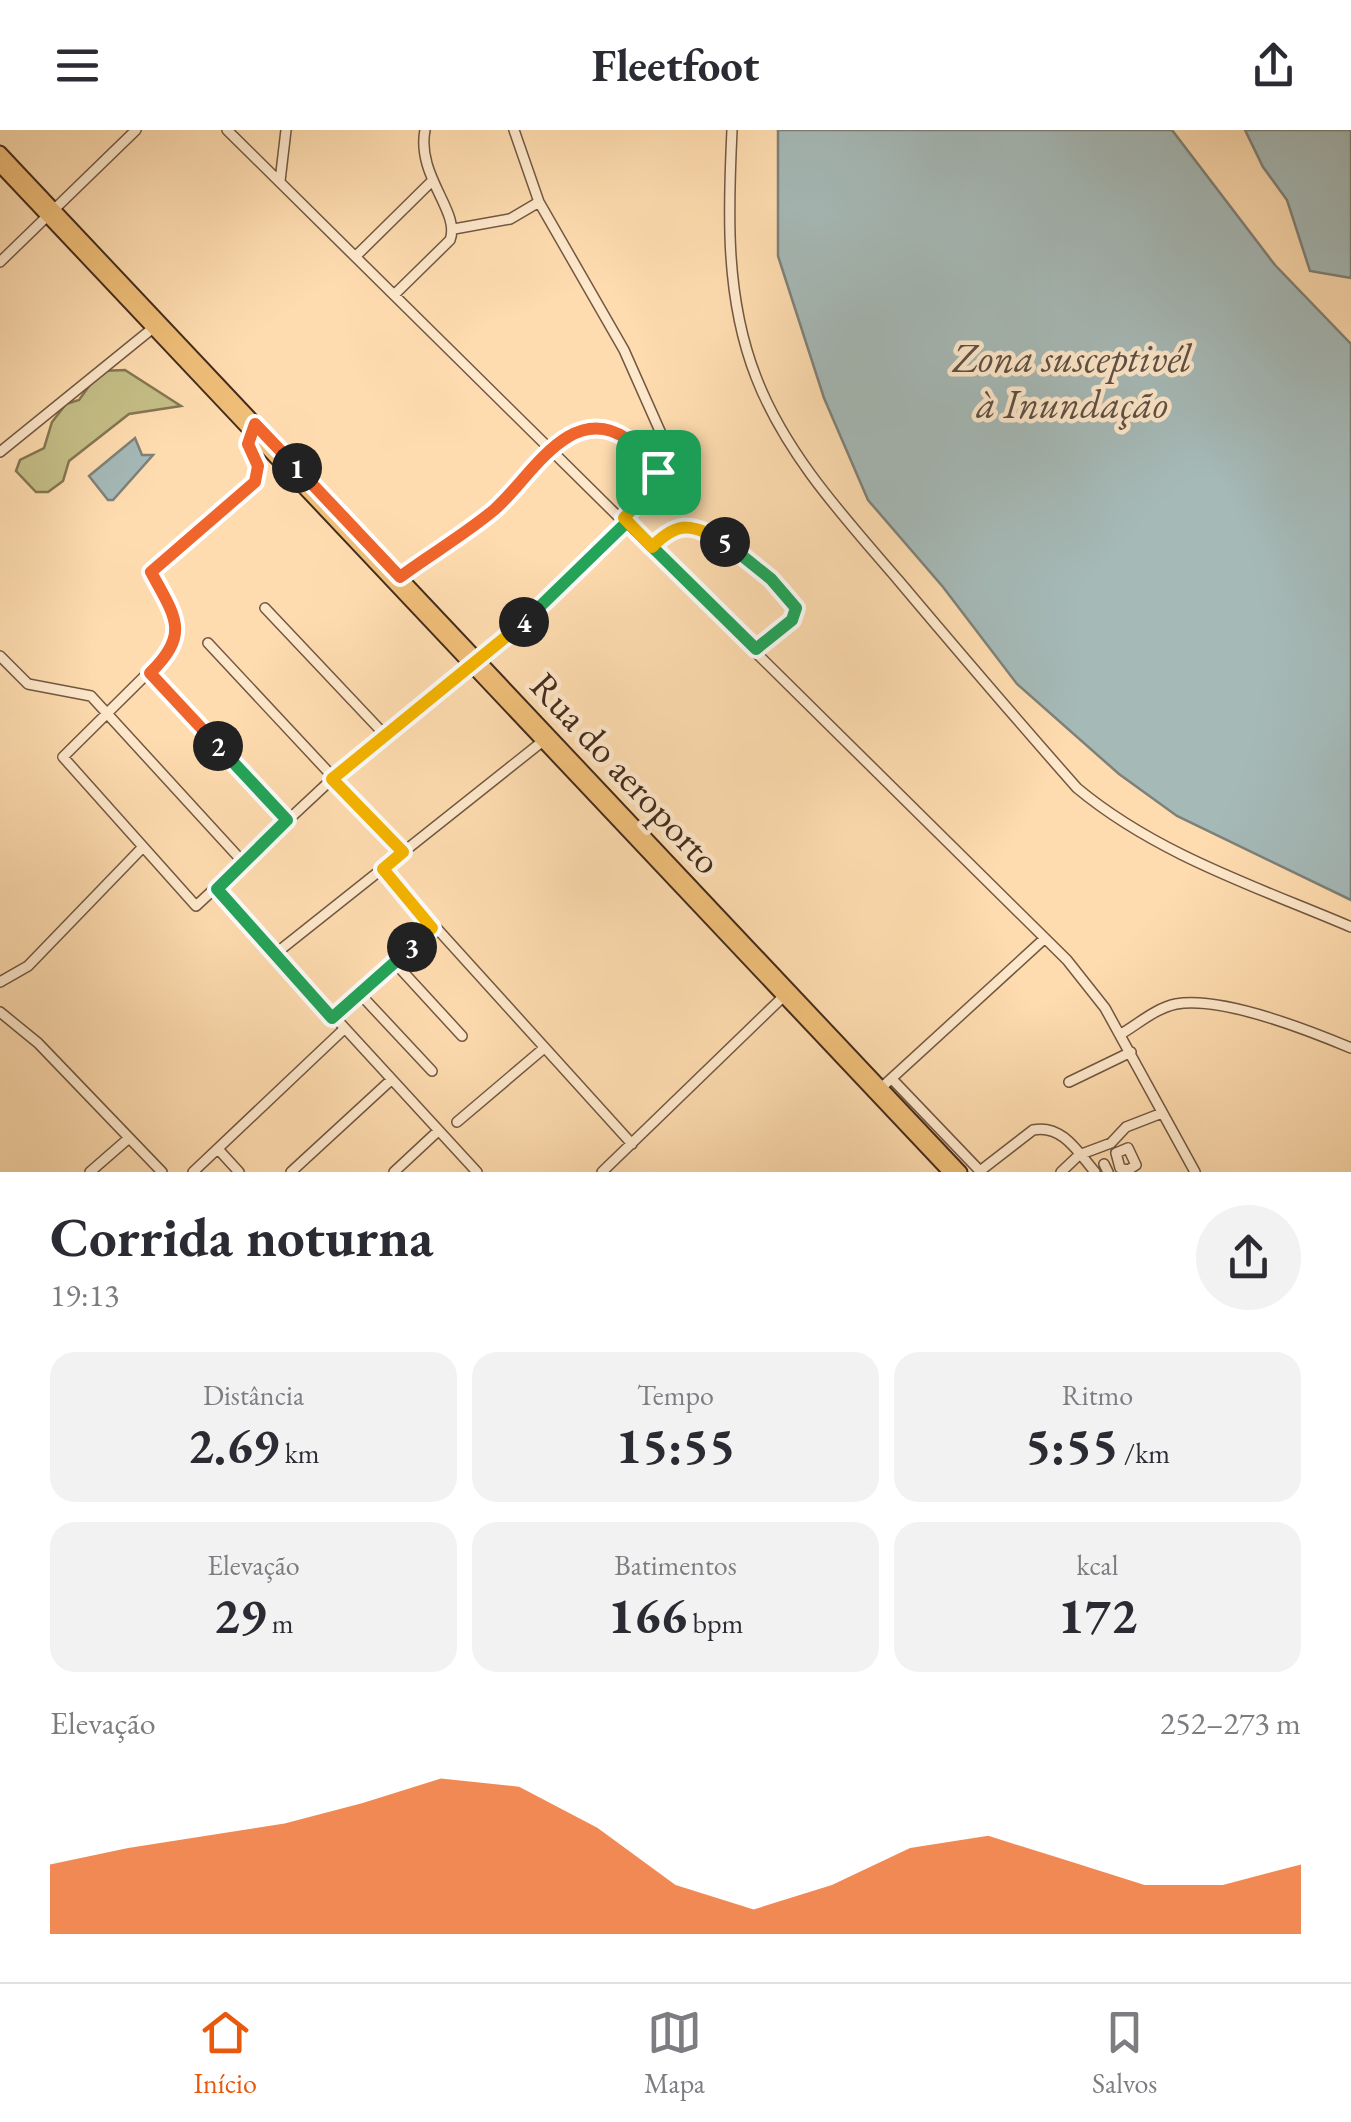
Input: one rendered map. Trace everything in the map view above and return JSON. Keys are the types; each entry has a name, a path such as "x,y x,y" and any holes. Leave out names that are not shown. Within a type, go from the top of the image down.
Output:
{"main road":[{"name":"Rua do aeroporto","path":"0,152 153,328 400,577 543,741 787,994 887,1084 961,1172"},
{"name":"Rua do aeroporto","path":"0,166 50,212 475,662 949,1172"}],"street":[{"path":"0,262 136,130"},
{"path":"226,130 756,649 1087,983 1121,1034 1195,1172"},
{"path":"280,181 286,130"},
{"path":"394,294 450,240 454,229 430,183 422,148 425,130"},
{"path":"252,427 248,448 259,472 255,482 152,568 171,608 176,638 168,655 65,753 64,762 196,906 384,734 514,632 625,520 654,486 667,456 664,438 624,350 538,202 514,130"},
{"path":"732,130 728,210 736,306 755,376 781,431 820,487 1058,766 1107,813 1154,842 1351,928"},
{"path":"356,256 430,183"},
{"path":"454,229 510,219 538,202"},
{"path":"0,452 153,328"},
{"path":"400,577 493,510 552,450 583,431 603,426 634,445 658,472"},
{"path":"652,547 670,530 702,530 725,542 771,579 792,602 795,614 756,649"},
{"path":"265,608 384,734"},
{"path":"208,644 403,852"},
{"path":"0,656 28,684 77,690 90,696 243,862"},
{"path":"150,673 287,820"},
{"path":"275,954 543,741"},
{"path":"0,982 28,966 142,848"},
{"path":"383,869 432,928 632,1144"},
{"path":"217,889 477,1172"},
{"path":"332,1018 432,928"},
{"path":"1044,939 887,1084 980,1172 1033,1130 1042,1128 1060,1133 1096,1172"},
{"path":"394,963 462,1036"},
{"path":"360,994 432,1071"},
{"path":"602,1172 787,994"},
{"path":"1121,1034 1164,1008 1194,1003 1299,1028 1351,1048"},
{"path":"0,1012 38,1043 162,1172"},
{"path":"193,1172 343,1030"},
{"path":"457,1122 543,1049"},
{"path":"1069,1082 1130,1052"},
{"path":"291,1172 391,1080"},
{"path":"1062,1172 1080,1154 1103,1148 1126,1126 1162,1113"},
{"path":"394,1172 438,1130"},
{"path":"1118,1135 1123,1150"},
{"path":"90,1172 130,1138"},
{"path":"1128,1148 1136,1165 1118,1170 1116,1153 1123,1150 1128,1148"},
{"path":"218,1149 238,1172"}],"shaded area":[{"path":"125,370 181,406 129,414 69,461 63,481 48,492 36,492 16,471 20,460 44,448 52,422 66,404 79,400 100,371"}],"water":[{"name":"Zona susceptivél à Inundação","path":"778,130 1172,130 1275,265 1351,344 1351,900 1177,816 1119,774 1017,684 943,587 868,500 824,398 778,256"},
{"path":"1245,130 1351,130 1351,278 1310,271 1287,200 1263,167"},
{"path":"135,438 142,455 153,455 113,500 108,500 89,476"}],"route":[{"path":"658,472 652,461 612,429 603,426 583,431 524,474 493,510 400,577 255,424 249,430 248,448 258,466 258,478 152,568 171,608 176,638 172,650 150,673 287,820 217,889 332,1018 432,928 383,869 403,852 332,779 507,638 627,522 652,547 756,649 792,620 796,608 792,602 771,579 725,542 686,527 670,530 652,547 627,522 624,518 654,486 658,472"}]}
